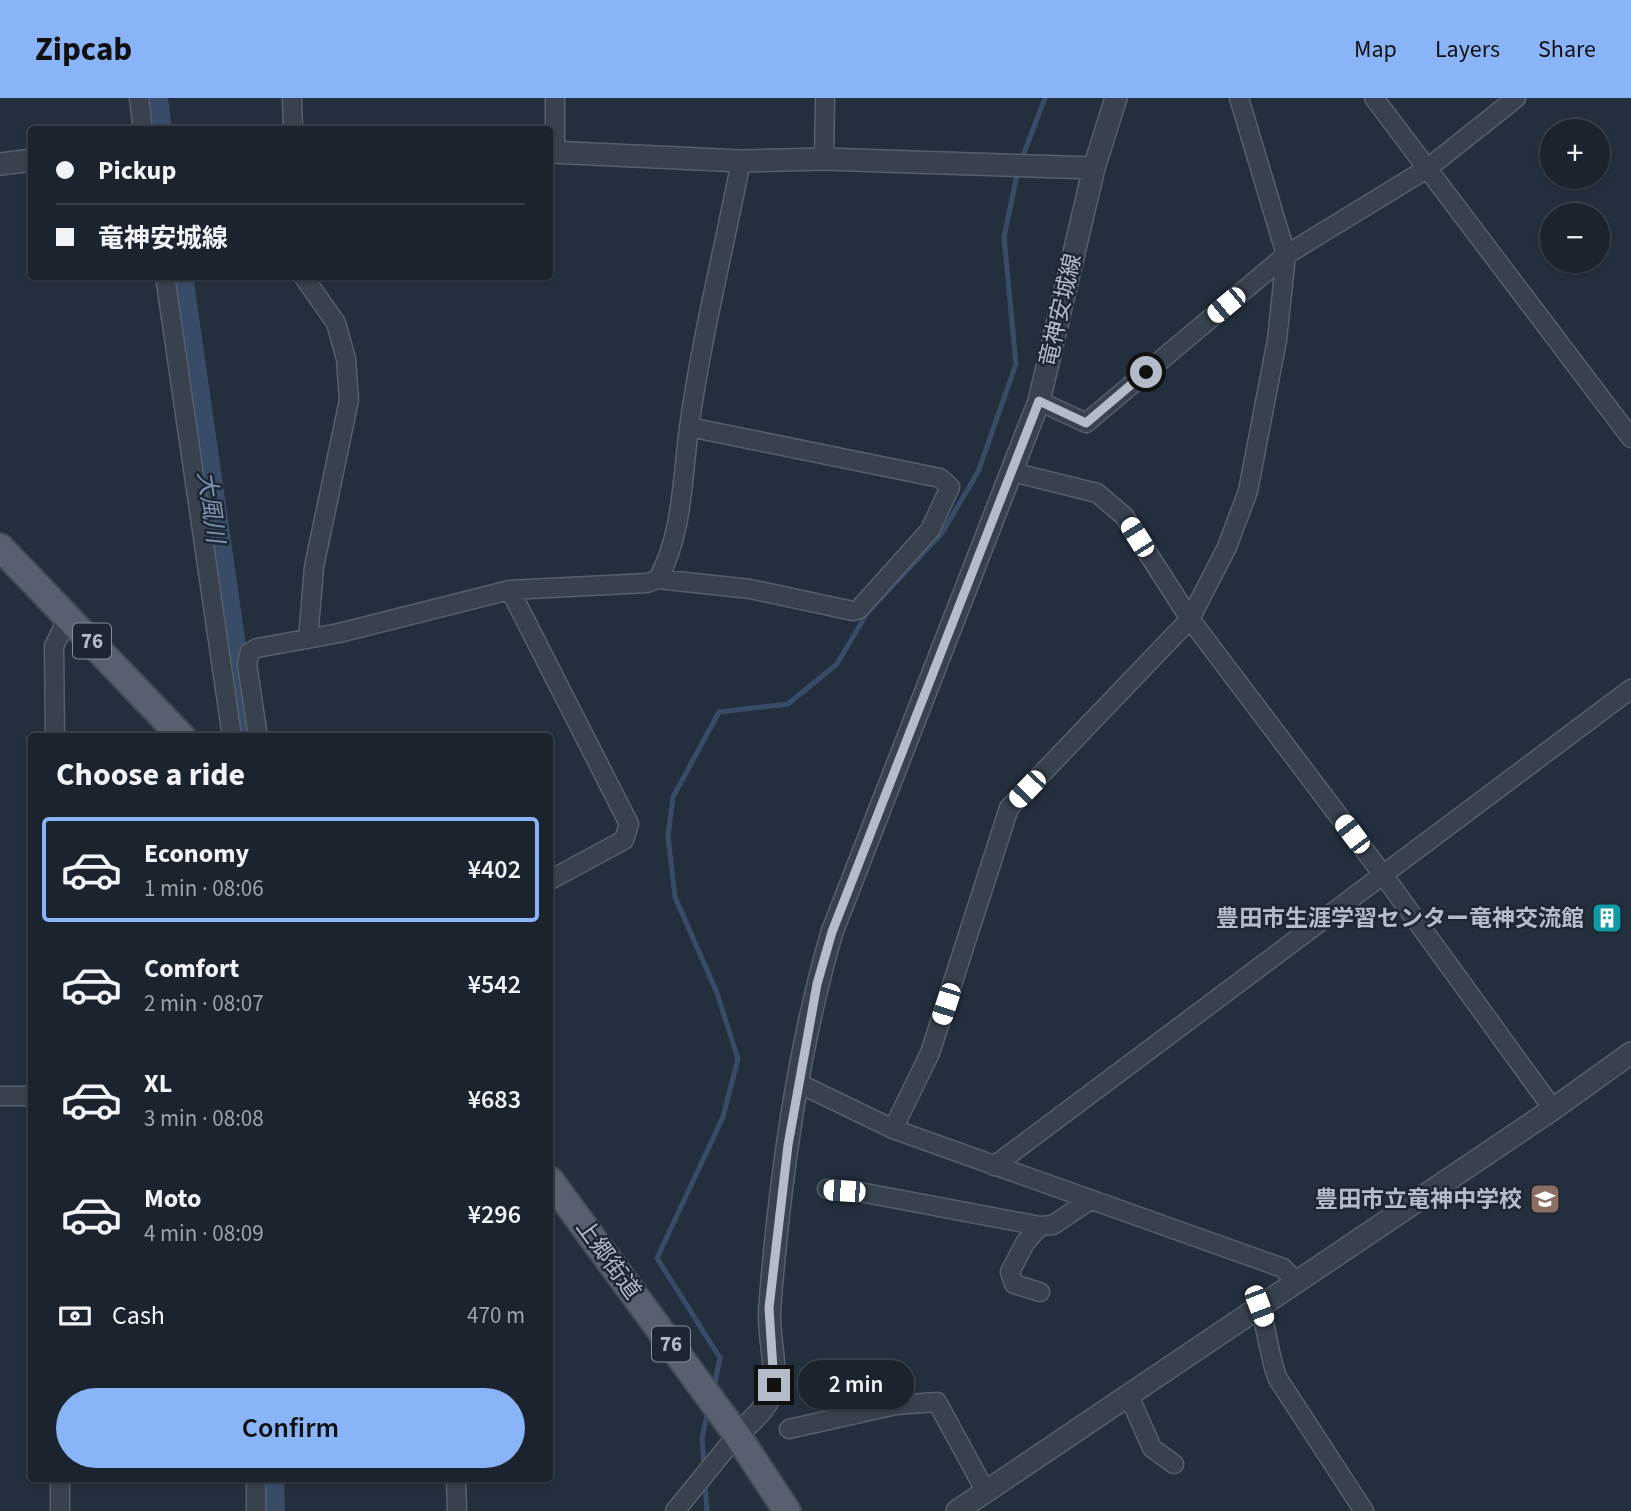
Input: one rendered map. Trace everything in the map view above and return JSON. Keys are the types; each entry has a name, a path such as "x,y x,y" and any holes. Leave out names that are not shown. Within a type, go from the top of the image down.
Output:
{"main road":[{"name":"76","path":"0,547 178,733"},
{"name":"上郷街道","path":"553,1184 737,1435 787,1511"}],"street":[{"path":"139,98 142,126"},
{"path":"292,98 293,126"},
{"path":"553,134 555,98"},
{"path":"824,159 825,98"},
{"name":"竜神安城線","path":"737,1435 768,1404 774,1385 769,1308 798,1083 817,984 832,932 1039,401 1094,168 1115,98"},
{"path":"893,1129 930,1053 1009,808 1190,619 1227,547 1248,491 1277,340 1286,255 1239,98"},
{"path":"1374,98 1631,438"},
{"path":"1039,401 1086,423 1286,255 1428,168 1516,98"},
{"path":"553,152 741,161 824,159 1094,168"},
{"path":"0,164 28,160"},
{"path":"658,579 665,566 681,504 689,428 741,161"},
{"path":"166,280 231,733"},
{"path":"306,280 337,323 346,359 349,400 314,567 308,639"},
{"path":"257,733 247,664 250,652 257,648 308,639 510,590 647,583 658,579 750,589 847,610 859,609 930,530 950,487 940,478 689,428"},
{"path":"1012,472 1097,493 1124,516 1190,619 1384,876 1553,1109"},
{"path":"510,590 629,824 624,840 553,878"},
{"path":"55,733 54,646 69,616"},
{"path":"994,1166 1631,690"},
{"path":"957,1511 1553,1109 1631,1053"},
{"path":"798,1083 893,1129 1283,1268 1296,1281"},
{"path":"0,1096 28,1096"},
{"path":"827,1189 860,1192 1040,1226 1053,1225 1090,1200"},
{"path":"1040,1226 1025,1243 1010,1272 1014,1284 1040,1292"},
{"path":"1259,1306 1266,1323 1271,1361 1278,1379 1364,1511"},
{"path":"1129,1396 1152,1448 1174,1464"},
{"path":"789,1429 896,1405 937,1402 986,1492"},
{"path":"675,1511 737,1435"},
{"path":"60,1482 60,1511"},
{"path":"256,1482 256,1511"},
{"path":"456,1482 457,1511"}],"waterway":[{"name":"大風川","path":"153,98 156,126"},
{"path":"1021,161 1045,98"},
{"path":"714,1387 720,1358 657,1258 723,1117 738,1059 717,993 675,897 668,836 673,797 719,712 788,704 837,664 867,613 942,533 978,472 1016,364 1004,237 1018,170"},
{"name":"大風川","path":"179,280 243,733"},
{"path":"704,1466 702,1438 708,1410"},
{"name":"大風川","path":"269,1482 270,1511"},
{"path":"705,1483 707,1511"}],"place":[{"name":"豊田市生涯学習センター竜神交流館","path":"1607,918"},
{"name":"豊田市立竜神中学校","path":"1545,1199"}],"route":[{"path":"774,1385 769,1308 788,1145 804,1042 832,932 1039,401 1086,423 1146,372"}]}
